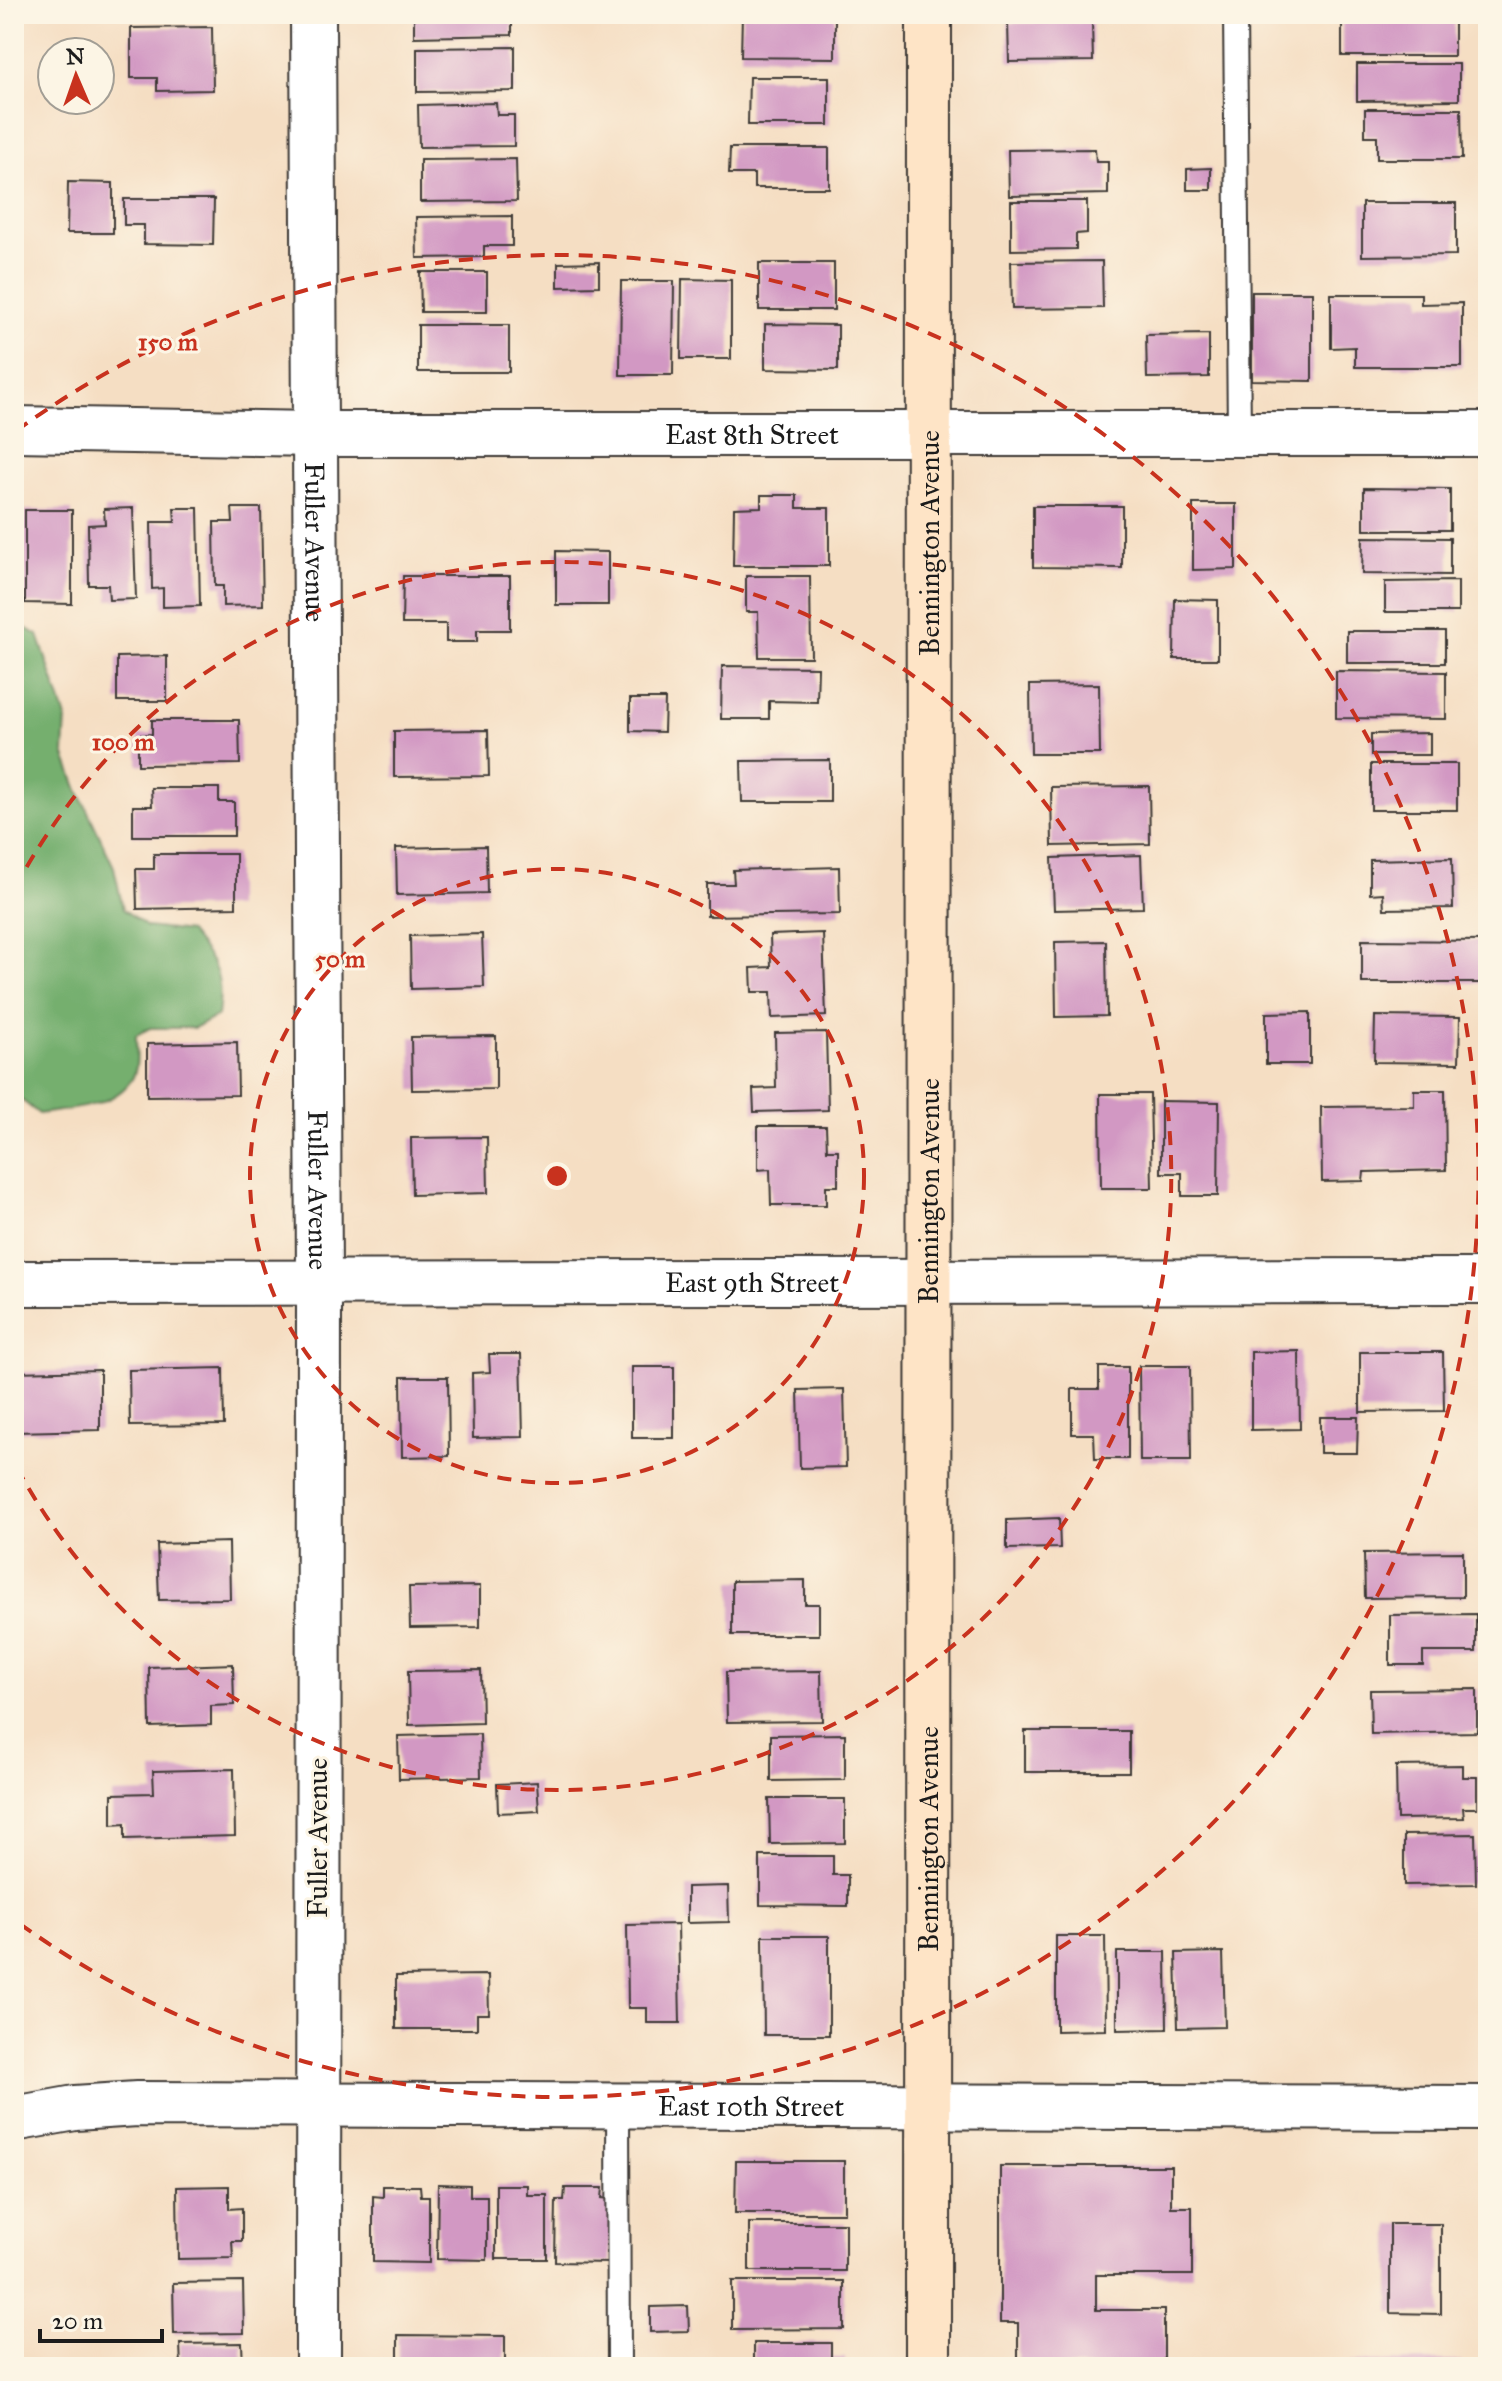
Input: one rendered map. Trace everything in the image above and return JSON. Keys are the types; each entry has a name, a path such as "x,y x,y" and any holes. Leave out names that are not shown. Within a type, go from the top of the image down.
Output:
{"street":[{"name":"Fuller Avenue","path":"313,14 319,1282 318,2367"},
{"name":"Bennington Avenue","path":"928,2367 929,14"},
{"name":"East 8th Street","path":"14,429 315,434 1488,434"},
{"name":"East 9th Street","path":"14,1283 1488,1281"},
{"name":"East 10th Street","path":"14,2119 75,2108 137,2104 1488,2108"}],"lane":[{"path":"1235,14 1239,433"},
{"path":"618,2105 619,2367"}],"green space":[{"path":"14,622 38,635 66,718 64,753 114,867 123,909 147,927 189,932 216,970 220,989 218,1016 194,1028 150,1028 136,1035 136,1069 124,1089 114,1096 90,1106 39,1114 14,1094"}],"building":[{"path":"414,14 512,14 512,35 414,37"},
{"path":"742,14 835,14 835,58 741,57"},
{"path":"1342,15 1454,15 1454,56 1342,56"},
{"path":"1092,22 1093,61 1009,62 1008,23"},
{"path":"212,27 213,90 157,91 157,78 131,78 131,28"},
{"path":"515,47 515,91 417,92 417,48"},
{"path":"1357,64 1459,64 1459,100 1357,101"},
{"path":"749,77 829,77 829,125 748,125"},
{"path":"496,103 497,115 514,115 514,146 419,147 418,105"},
{"path":"1365,109 1461,109 1462,159 1377,159 1377,136 1365,136"},
{"path":"730,148 829,148 829,188 754,188 754,174 729,174"},
{"path":"1095,149 1096,162 1108,162 1108,194 1009,196 1008,150"},
{"path":"516,159 517,201 420,202 420,160"},
{"path":"1211,168 1211,190 1187,190 1187,169"},
{"path":"68,182 113,183 113,233 67,233"},
{"path":"124,199 214,199 213,245 144,244 144,225 124,225"},
{"path":"1011,201 1087,201 1087,233 1076,234 1076,249 1011,250"},
{"path":"1362,203 1456,203 1456,255 1362,256"},
{"path":"512,216 512,246 484,246 484,257 417,258 416,217"},
{"path":"1102,261 1103,308 1012,309 1011,262"},
{"path":"599,262 599,286 558,287 558,263"},
{"path":"759,263 834,263 834,310 759,310"},
{"path":"420,272 487,272 487,312 421,312"},
{"path":"682,279 731,280 731,359 681,359"},
{"path":"621,281 674,281 673,375 620,375"},
{"path":"1252,292 1312,292 1312,381 1252,380"},
{"path":"1331,294 1421,294 1421,304 1462,303 1462,367 1355,367 1355,347 1331,348"},
{"path":"765,324 838,325 838,370 765,369"},
{"path":"418,325 509,325 509,372 418,372"},
{"path":"1209,334 1209,377 1147,378 1146,335"},
{"path":"1364,488 1450,489 1450,530 1364,530"},
{"path":"761,495 797,495 797,508 829,508 829,566 733,566 734,508 761,507"},
{"path":"1193,504 1236,504 1236,569 1193,570"},
{"path":"1033,506 1122,506 1122,568 1033,567"},
{"path":"133,508 136,599 109,600 108,585 89,585 88,525 105,524 104,509"},
{"path":"174,508 198,508 200,606 163,607 163,588 152,589 151,522 175,522"},
{"path":"232,508 261,508 263,605 223,606 223,586 215,586 214,522 233,522"},
{"path":"25,510 72,510 72,604 25,603"},
{"path":"1363,537 1450,538 1450,575 1362,574"},
{"path":"556,551 608,552 608,605 556,605"},
{"path":"403,576 510,576 510,630 477,630 477,642 446,642 446,624 402,624"},
{"path":"746,576 810,576 811,657 759,657 758,612 746,612"},
{"path":"1458,581 1458,612 1385,612 1385,582"},
{"path":"1175,599 1218,600 1218,659 1174,659"},
{"path":"1347,631 1445,631 1445,663 1347,663"},
{"path":"167,656 167,701 117,701 117,657"},
{"path":"722,666 818,667 817,702 769,701 769,719 721,719"},
{"path":"1336,671 1446,672 1446,719 1336,718"},
{"path":"1099,684 1100,754 1031,754 1030,685"},
{"path":"630,699 665,699 664,732 630,731"},
{"path":"152,720 239,720 240,764 138,765 138,735 152,734"},
{"path":"488,730 489,776 394,777 394,731"},
{"path":"1430,733 1430,755 1371,755 1371,734"},
{"path":"830,760 830,802 742,802 741,761"},
{"path":"1371,764 1457,764 1457,810 1371,810"},
{"path":"1149,786 1150,844 1052,846 1051,787"},
{"path":"151,788 219,788 219,802 234,802 234,836 133,836 133,806 152,806"},
{"path":"486,846 487,893 397,895 396,848"},
{"path":"154,854 236,854 236,907 137,909 136,869 154,869"},
{"path":"1141,855 1143,908 1054,910 1052,858"},
{"path":"1452,858 1453,908 1384,909 1383,893 1370,894 1370,860"},
{"path":"839,867 840,914 707,916 707,884 734,884 733,870"},
{"path":"823,933 826,1016 772,1018 771,992 752,992 751,968 771,967 770,935"},
{"path":"482,934 484,987 411,989 410,936"},
{"path":"1362,940 1488,941 1488,983 1362,983"},
{"path":"1106,941 1107,1016 1056,1017 1055,942"},
{"path":"1310,1012 1310,1064 1266,1064 1266,1013"},
{"path":"1375,1016 1460,1017 1459,1063 1374,1062"},
{"path":"826,1032 828,1110 754,1112 753,1089 776,1088 775,1033"},
{"path":"496,1036 496,1089 412,1090 411,1037"},
{"path":"237,1042 238,1095 147,1096 147,1044"},
{"path":"1414,1090 1445,1090 1446,1170 1364,1172 1363,1181 1322,1182 1321,1107 1414,1106"},
{"path":"1100,1094 1150,1094 1152,1188 1101,1188"},
{"path":"1161,1101 1219,1102 1218,1196 1182,1196 1182,1173 1161,1173"},
{"path":"758,1126 826,1126 827,1150 838,1150 838,1186 826,1186 826,1205 771,1205 770,1169 758,1170"},
{"path":"487,1137 488,1193 412,1195 411,1138"},
{"path":"1299,1351 1300,1429 1251,1430 1251,1352"},
{"path":"1360,1352 1443,1352 1444,1411 1360,1412"},
{"path":"489,1354 521,1354 523,1437 473,1438 472,1373 490,1372"},
{"path":"1139,1366 1190,1366 1191,1461 1140,1461"},
{"path":"632,1367 674,1367 674,1438 632,1438"},
{"path":"1099,1367 1128,1367 1128,1459 1095,1459 1094,1434 1072,1434 1072,1389 1099,1389"},
{"path":"223,1368 224,1425 130,1426 129,1370"},
{"path":"100,1370 100,1430 14,1432 14,1372"},
{"path":"401,1377 448,1377 449,1456 402,1457"},
{"path":"844,1389 846,1467 800,1468 798,1390"},
{"path":"1320,1417 1358,1417 1357,1453 1320,1453"},
{"path":"1059,1518 1060,1548 1007,1549 1007,1520"},
{"path":"229,1542 230,1599 159,1600 157,1544"},
{"path":"1463,1552 1463,1597 1365,1598 1364,1553"},
{"path":"805,1580 805,1604 819,1604 819,1635 732,1635 732,1581"},
{"path":"480,1586 480,1627 410,1628 409,1587"},
{"path":"1476,1614 1476,1652 1423,1652 1423,1665 1390,1665 1390,1615"},
{"path":"233,1664 234,1705 211,1706 211,1725 150,1727 149,1667"},
{"path":"481,1670 482,1723 409,1725 408,1671"},
{"path":"821,1671 822,1721 727,1722 726,1672"},
{"path":"1477,1689 1477,1732 1371,1734 1370,1690"},
{"path":"1025,1731 1129,1731 1129,1772 1025,1772"},
{"path":"480,1734 481,1777 399,1779 398,1736"},
{"path":"845,1734 845,1780 771,1781 771,1735"},
{"path":"1463,1765 1463,1777 1477,1777 1477,1808 1463,1808 1464,1818 1397,1819 1396,1766"},
{"path":"234,1769 235,1836 125,1839 125,1824 112,1825 112,1794 154,1793 153,1771"},
{"path":"537,1782 539,1811 498,1813 497,1784"},
{"path":"769,1799 845,1799 845,1843 770,1844"},
{"path":"1475,1834 1476,1884 1404,1885 1404,1835"},
{"path":"760,1856 833,1856 833,1875 848,1875 848,1906 760,1905"},
{"path":"728,1886 729,1922 687,1923 687,1887"},
{"path":"678,1924 680,2023 647,2023 647,2008 628,2008 627,1925"},
{"path":"763,1936 829,1936 829,2035 764,2035"},
{"path":"1056,1936 1105,1936 1106,2030 1056,2031"},
{"path":"1117,1952 1166,1952 1167,2029 1117,2030"},
{"path":"1223,1952 1225,2027 1178,2028 1176,1953"},
{"path":"488,1975 489,2014 477,2014 477,2029 396,2029 396,1976"},
{"path":"736,2161 844,2161 844,2213 735,2213"},
{"path":"1000,2166 1171,2166 1171,2207 1192,2207 1192,2275 1096,2275 1096,2310 1164,2310 1164,2367 1018,2367 1018,2323 1000,2323"},
{"path":"438,2184 470,2185 470,2196 487,2196 487,2260 437,2259"},
{"path":"496,2185 527,2185 527,2195 547,2195 547,2259 496,2259"},
{"path":"229,2186 229,2209 242,2208 242,2241 232,2241 233,2258 178,2259 177,2187"},
{"path":"383,2186 420,2186 421,2196 429,2196 429,2263 373,2262 373,2196 383,2197"},
{"path":"565,2188 603,2188 602,2198 611,2199 610,2263 555,2262 556,2200 564,2200"},
{"path":"749,2223 845,2223 845,2271 749,2271"},
{"path":"1390,2224 1441,2224 1441,2314 1390,2313"},
{"path":"732,2281 844,2281 844,2329 732,2330"},
{"path":"243,2282 244,2333 174,2334 173,2283"},
{"path":"688,2306 689,2331 650,2332 650,2307"},
{"path":"398,2335 505,2336 505,2367 398,2367"},
{"path":"242,2343 243,2367 181,2367 180,2344"},
{"path":"754,2343 831,2343 831,2358 845,2358 845,2367 754,2367"},
{"path":"1462,2361 1462,2367 1350,2367 1350,2362"}]}
